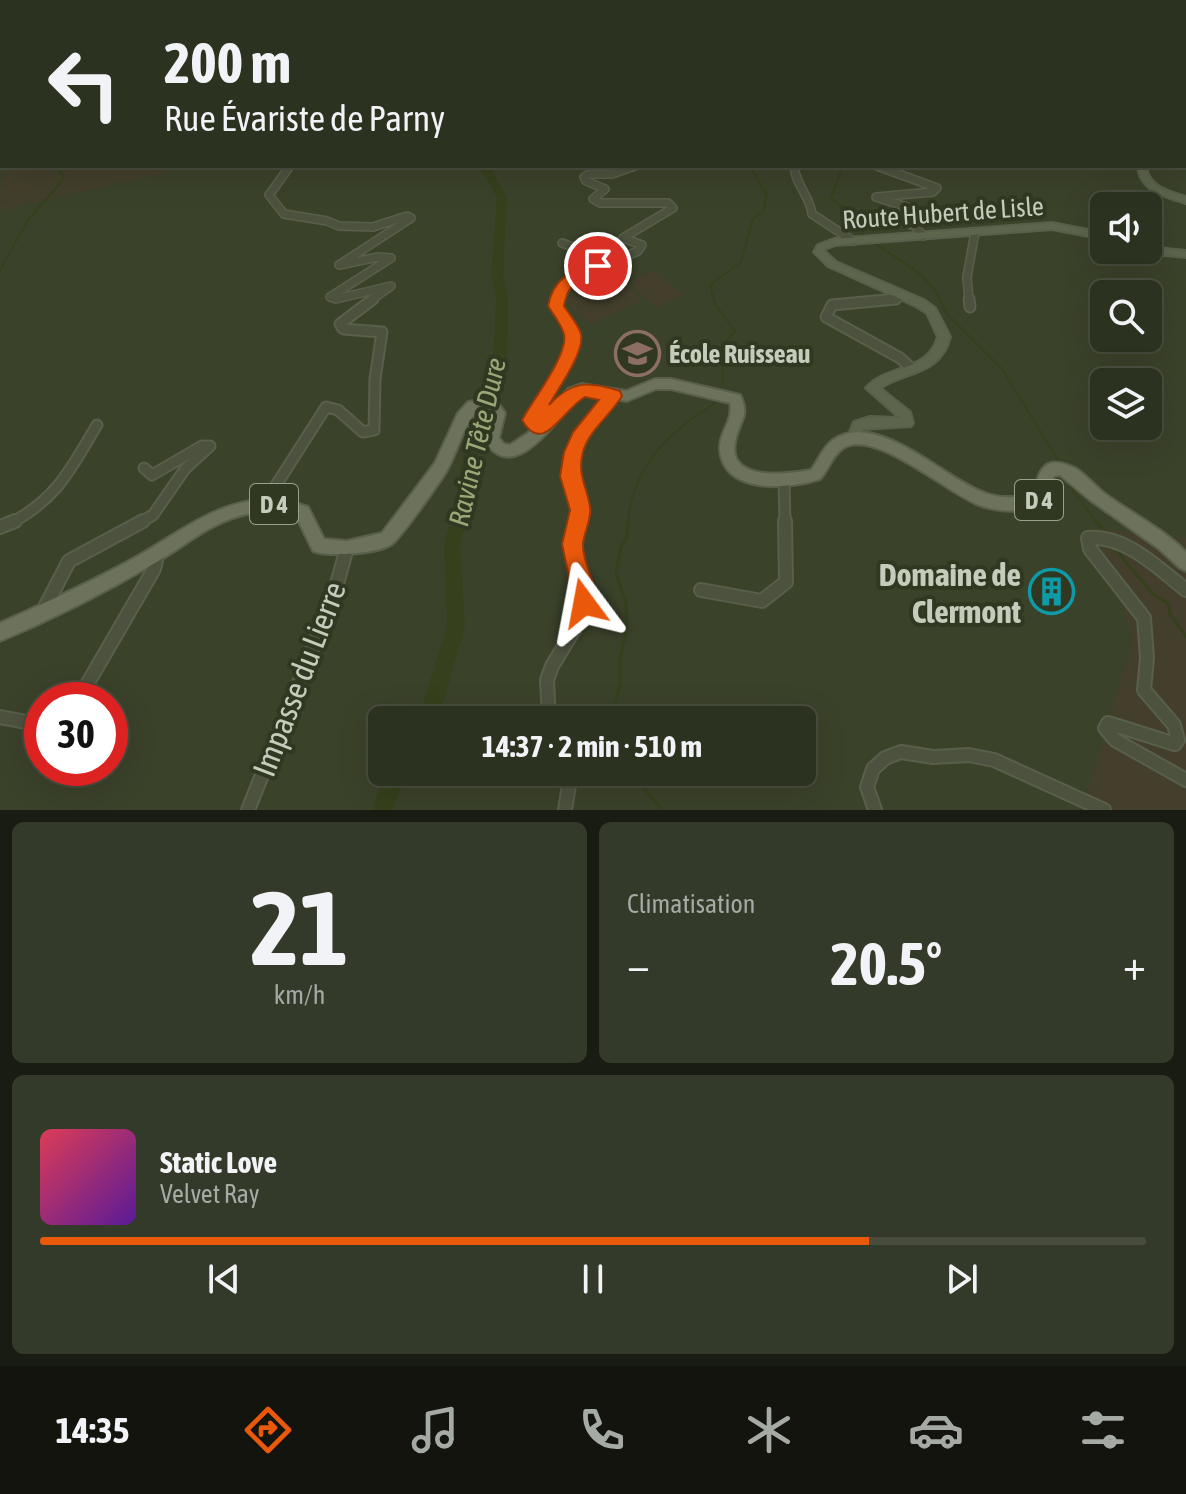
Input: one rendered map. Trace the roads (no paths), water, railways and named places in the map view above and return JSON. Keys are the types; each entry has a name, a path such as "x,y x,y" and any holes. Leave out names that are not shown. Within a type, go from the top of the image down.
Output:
{"main road":[{"path":"1142,168 1142,175 1152,186 1186,200"},
{"name":"Route Hubert de Lisle","path":"854,437 858,425 870,422 907,423 906,415 872,388 938,354 944,337 931,311 903,295 832,264 819,252 827,244 1052,226 1090,233"},
{"path":"1162,252 1186,254"},
{"path":"347,548 387,539 396,530 448,457 463,417 473,406 488,406 498,413 491,440 496,448 505,453 518,450 573,393 593,390 613,396 627,396 655,384 728,395 739,405 740,413 726,451 730,464 756,478 784,480 815,475 823,468 830,451 838,443 854,437"},
{"name":"D 4","path":"854,437 868,436 887,443 962,492 1003,504 1029,505 1040,500 1047,473 1054,468 1063,468 1096,495 1160,537 1186,563"},
{"name":"D 4","path":"1,629 158,552 209,519 264,504 281,504 302,512 319,546 347,548"}],"street":[{"path":"264,504 326,407 338,410 363,432 374,430 377,420 375,379 382,332 343,329 340,324 391,286 336,299 330,297 391,258 378,257 341,266 341,262 377,243 411,218 407,216 367,229 333,225 323,220 291,219 274,205 269,195 289,168"},
{"path":"540,429 531,420 532,414 564,364 573,339 572,331 556,306 558,290 575,276 630,256 642,245 623,238 670,211 672,206 595,201 593,197 605,189 584,179 589,174 612,174 629,168"},
{"path":"794,168 794,176 812,203 812,214 853,241"},
{"path":"882,168 937,188 933,192 876,197 913,209 914,214 894,213 891,218 915,226 923,236"},
{"path":"970,307 967,277 975,232"},
{"path":"562,243 584,251 630,256"},
{"path":"903,295 895,300 832,305 826,317 888,351 912,369"},
{"path":"548,706 546,680 553,660 575,628 584,603 584,586 576,570 572,544 581,510 570,476 573,452 583,432 613,396"},
{"path":"0,527 28,513 63,482 76,466 97,425"},
{"path":"43,611 69,561 153,515 185,469 210,446 202,446 152,475 144,468"},
{"path":"701,590 727,598 740,596 762,601 786,582 784,480"},
{"path":"1186,590 1121,543 1108,538 1088,538 1090,549 1144,618 1147,658 1144,690 1174,725 1178,740 1175,744 1108,723 1105,728 1115,740 1186,780"},
{"name":"Impasse du Lierre","path":"248,810 333,598 347,548"},
{"path":"88,682 154,569 158,552"},
{"path":"0,717 24,722"},
{"path":"875,810 867,787 873,769 885,758 901,752 933,757 969,755 994,760 1104,810"},
{"path":"565,810 569,786"}],"waterway":[{"path":"0,270 28,220 61,182 64,176 57,168"},
{"name":"Ravine Tête Dure","path":"432,706 456,626 452,544 466,495 471,449 500,365 502,297 497,275 502,197 485,168"},
{"path":"723,384 721,348 735,331 715,304 710,285 741,262 753,218 763,212 767,196 751,168"},
{"path":"842,168 831,198 852,215 857,229 864,236"},
{"path":"874,243 919,273 936,291 946,313 1002,369 1058,460"},
{"path":"628,523 631,502 645,467 683,425 716,402"},
{"path":"1064,478 1097,523"},
{"path":"614,706 627,623 626,604 616,573 621,546 627,537 628,521"},
{"path":"1096,521 1105,533"},
{"path":"1115,549 1153,594 1168,603 1170,614 1186,636"},
{"name":"Ravine Tête Dure","path":"383,810 391,786"},
{"path":"642,786 662,810"}],"place":[{"name":"École Ruisseau","path":"638,354"},
{"name":"Domaine de Clermont","path":"1052,592"}]}
